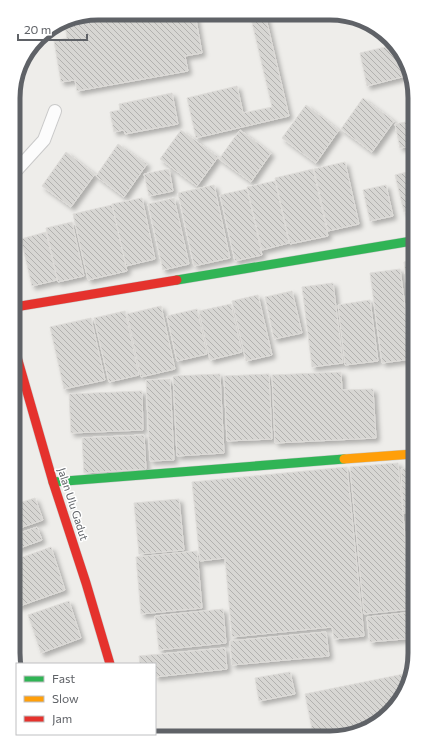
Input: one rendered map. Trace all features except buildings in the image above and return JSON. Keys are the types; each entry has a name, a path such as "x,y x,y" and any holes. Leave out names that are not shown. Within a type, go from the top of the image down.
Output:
{"street":[{"path":"20,306 408,242"},
{"name":"Jalan Ulu Gadut","path":"20,367 53,482 86,583 110,663"},
{"path":"53,482 291,462 408,454"}],"lane":[{"path":"20,166 44,140 55,111"}],"traffic: fast":[{"path":"177,280 408,242"},
{"path":"53,482 344,459"}],"traffic: slow":[{"path":"344,459 408,454"}],"traffic: jam":[{"path":"20,306 177,280"},
{"path":"20,367 53,482 86,583 110,663"}]}
